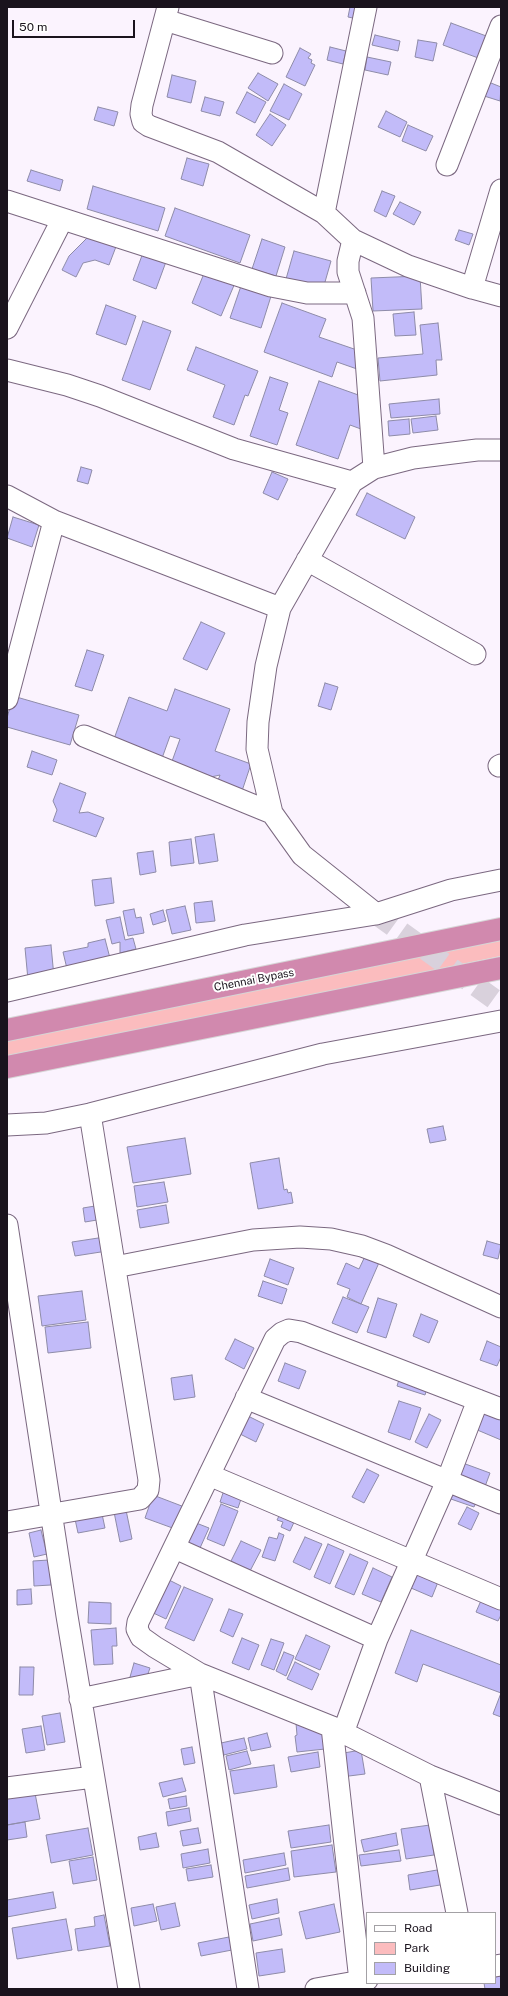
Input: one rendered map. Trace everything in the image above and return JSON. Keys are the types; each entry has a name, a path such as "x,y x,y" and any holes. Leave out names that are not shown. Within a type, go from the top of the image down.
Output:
{"highway":[{"name":"Chennai Bypass","path":"7,1030 501,929"},
{"path":"7,1067 501,968"}],"street":[{"path":"324,213 366,7"},
{"path":"272,53 166,14 142,105 141,114 144,122 149,126 218,152 324,213 353,240 408,266 472,288 501,296"},
{"path":"447,165 501,26"},
{"path":"472,288 501,190"},
{"path":"7,201 62,220 271,286 307,293 355,293"},
{"path":"7,328 62,220"},
{"path":"353,240 348,260 348,272 363,318 374,468"},
{"path":"7,370 67,385 94,394 234,449 352,482"},
{"path":"376,914 302,856 272,813 257,750 258,722 266,666 280,608 352,482 374,468 413,458 477,450 501,450"},
{"path":"7,496 54,521 280,608"},
{"path":"7,699 54,521"},
{"path":"307,560 475,654"},
{"path":"84,736 272,813"},
{"path":"7,990 245,935 376,914 452,890 501,880"},
{"path":"7,1125 46,1123 90,1114 323,1054 501,1021"},
{"path":"7,1522 51,1513 140,1499 148,1490 149,1480 90,1114"},
{"path":"7,1225 80,1699 129,1989"},
{"path":"115,1267 253,1240 300,1237 331,1239 362,1246 386,1255 501,1307"},
{"path":"501,1409 301,1332 289,1330 282,1333 275,1339 138,1622 138,1629 141,1637 200,1674 337,1730 430,1776 501,1804"},
{"path":"246,1398 501,1503"},
{"path":"316,1989 364,1981 337,1730 446,1481 478,1400"},
{"path":"209,1475 501,1599"},
{"path":"175,1548 377,1639"},
{"path":"80,1699 200,1674"},
{"path":"200,1674 248,1989"},
{"path":"430,1776 457,1912"},
{"path":"7,1788 93,1777"}],"green space":[{"path":"501,938 501,956 7,1058 7,1041"}],"building":[{"path":"350,7 365,7 362,20 348,17"},
{"path":"451,23 489,37 481,59 443,45"},
{"path":"375,35 400,41 398,51 372,45"},
{"path":"418,40 437,43 433,61 415,57"},
{"path":"330,47 346,51 343,64 327,60"},
{"path":"300,48 311,54 308,58 312,60 311,63 315,65 305,86 286,77"},
{"path":"367,57 391,62 388,75 365,70"},
{"path":"258,73 278,84 268,101 248,88"},
{"path":"172,75 196,81 191,103 167,97"},
{"path":"486,81 501,87 500,101 481,95"},
{"path":"284,84 302,94 289,120 270,111"},
{"path":"247,92 266,102 255,123 236,113"},
{"path":"205,97 224,102 220,116 201,111"},
{"path":"98,107 118,112 114,126 94,120"},
{"path":"386,111 407,122 400,137 378,127"},
{"path":"270,114 286,125 272,146 256,135"},
{"path":"408,125 433,136 426,151 402,141"},
{"path":"187,158 209,164 203,186 181,179"},
{"path":"31,170 63,180 60,191 27,181"},
{"path":"93,186 165,208 158,231 87,209"},
{"path":"382,191 395,196 386,217 374,211"},
{"path":"400,202 421,212 414,225 393,214"},
{"path":"175,208 250,235 240,263 165,236"},
{"path":"459,230 473,234 469,245 455,240"},
{"path":"91,234 117,244 109,265 95,260 83,263 76,277 62,270 69,256"},
{"path":"262,239 285,247 276,276 252,269"},
{"path":"144,250 167,259 156,289 133,280"},
{"path":"294,251 331,261 323,289 286,279"},
{"path":"205,271 235,283 221,316 192,303"},
{"path":"420,276 422,309 373,311 371,278"},
{"path":"242,283 272,293 261,328 230,318"},
{"path":"282,303 326,319 319,337 357,350 357,369 337,362 332,377 264,352"},
{"path":"106,305 136,316 126,345 96,334"},
{"path":"414,312 416,335 395,336 393,314"},
{"path":"143,321 171,331 150,390 122,380"},
{"path":"438,323 442,360 436,360 437,375 380,381 378,358 423,354 420,325"},
{"path":"196,347 258,371 248,396 245,395 234,425 213,417 225,385 187,370"},
{"path":"270,377 288,383 279,410 288,413 277,445 250,436"},
{"path":"319,381 364,397 361,429 350,425 338,459 296,445"},
{"path":"439,399 440,414 391,418 389,404"},
{"path":"436,416 438,430 413,433 411,419"},
{"path":"409,419 410,434 389,436 388,421"},
{"path":"81,467 92,470 88,484 77,481"},
{"path":"272,472 288,479 278,500 263,493"},
{"path":"367,493 415,517 405,539 356,515"},
{"path":"13,517 39,525 32,547 7,538"},
{"path":"201,622 225,633 207,670 183,659"},
{"path":"87,650 104,655 92,691 75,686"},
{"path":"325,683 338,687 331,710 318,706"},
{"path":"175,689 230,709 215,751 251,764 242,791 217,783 220,775 202,779 171,764 180,739 170,736 161,761 114,739 129,697 167,711"},
{"path":"13,696 79,715 70,745 7,727 7,718"},
{"path":"32,751 57,760 52,775 27,767"},
{"path":"60,783 86,793 79,813 88,812 104,818 96,837 53,821 57,810 53,801"},
{"path":"214,834 218,861 199,864 195,837"},
{"path":"191,839 194,863 171,866 169,842"},
{"path":"153,851 156,872 140,875 137,853"},
{"path":"111,878 114,903 95,906 92,880"},
{"path":"212,901 215,921 196,923 194,903"},
{"path":"185,906 191,930 172,934 166,910"},
{"path":"134,909 136,918 141,917 144,933 128,936 123,911"},
{"path":"163,910 166,921 153,925 150,914"},
{"path":"120,917 125,940 133,938 136,949 120,953 120,942 112,944 106,920"},
{"path":"105,939 111,962 68,973 63,952 88,947 88,943"},
{"path":"51,945 54,977 28,980 25,948"},
{"path":"443,1126 446,1140 430,1143 427,1129"},
{"path":"185,1138 191,1174 133,1183 127,1147"},
{"path":"279,1158 284,1190 287,1189 288,1193 291,1192 293,1203 258,1209 250,1163"},
{"path":"164,1182 168,1202 137,1207 134,1186"},
{"path":"113,1203 115,1217 85,1222 83,1208"},
{"path":"166,1205 169,1223 140,1228 137,1210"},
{"path":"118,1235 120,1249 75,1256 72,1242"},
{"path":"487,1241 501,1245 498,1259 483,1255"},
{"path":"367,1252 381,1258 361,1304 347,1297 350,1289 337,1284 346,1263 359,1269"},
{"path":"270,1259 294,1268 288,1285 264,1276"},
{"path":"263,1281 287,1289 282,1304 258,1296"},
{"path":"82,1291 86,1320 42,1326 38,1296"},
{"path":"343,1297 369,1307 357,1333 332,1323"},
{"path":"378,1298 397,1304 386,1338 367,1332"},
{"path":"421,1314 438,1321 429,1343 413,1336"},
{"path":"88,1322 91,1348 48,1353 45,1327"},
{"path":"235,1339 254,1348 244,1369 225,1359"},
{"path":"487,1341 501,1347 501,1357 497,1366 480,1360"},
{"path":"285,1363 306,1371 299,1389 278,1381"},
{"path":"401,1373 429,1382 425,1395 397,1386"},
{"path":"192,1375 195,1397 174,1400 171,1378"},
{"path":"399,1401 421,1408 410,1440 388,1432"},
{"path":"484,1406 501,1413 501,1440 475,1429"},
{"path":"244,1414 264,1424 256,1442 236,1432"},
{"path":"429,1414 441,1420 427,1448 415,1442"},
{"path":"460,1462 490,1473 483,1492 453,1481"},
{"path":"367,1469 379,1475 364,1503 352,1497"},
{"path":"453,1483 480,1493 474,1507 448,1498"},
{"path":"224,1490 242,1496 238,1508 220,1502"},
{"path":"153,1495 187,1508 178,1530 145,1518"},
{"path":"221,1504 238,1511 224,1546 207,1539"},
{"path":"467,1507 479,1513 471,1530 458,1524"},
{"path":"126,1510 132,1539 120,1542 114,1512"},
{"path":"102,1514 105,1528 78,1533 75,1519"},
{"path":"280,1514 295,1520 290,1531 281,1527 283,1522 277,1520"},
{"path":"191,1521 209,1528 200,1548 183,1540"},
{"path":"41,1530 47,1554 34,1557 29,1533"},
{"path":"279,1533 284,1535 275,1561 262,1557 269,1537 277,1539"},
{"path":"305,1537 322,1544 310,1570 293,1562"},
{"path":"241,1541 261,1550 250,1571 231,1561"},
{"path":"328,1544 344,1551 330,1584 314,1577"},
{"path":"350,1554 368,1562 354,1595 335,1587"},
{"path":"49,1560 51,1585 34,1586 33,1561"},
{"path":"412,1566 440,1577 432,1597 404,1585"},
{"path":"373,1568 392,1577 381,1602 362,1594"},
{"path":"163,1577 181,1586 166,1619 147,1610"},
{"path":"184,1587 213,1599 194,1641 165,1628"},
{"path":"31,1589 32,1604 17,1605 17,1590"},
{"path":"483,1596 501,1603 501,1615 498,1621 476,1612"},
{"path":"89,1602 111,1603 111,1624 88,1623"},
{"path":"229,1609 243,1614 233,1637 220,1631"},
{"path":"116,1628 117,1646 112,1646 113,1664 94,1665 91,1630"},
{"path":"411,1630 501,1665 501,1693 423,1664 417,1682 395,1673"},
{"path":"306,1635 330,1646 320,1670 295,1659"},
{"path":"242,1638 259,1645 249,1670 232,1663"},
{"path":"271,1639 284,1643 274,1670 261,1665"},
{"path":"284,1652 294,1656 286,1676 276,1671"},
{"path":"295,1662 319,1674 312,1690 287,1679"},
{"path":"134,1663 150,1668 145,1682 130,1677"},
{"path":"20,1667 34,1667 33,1695 19,1695"},
{"path":"501,1693 501,1717 493,1714"},
{"path":"60,1713 65,1742 47,1745 42,1716"},
{"path":"296,1723 306,1723 306,1728 322,1729 325,1749 297,1752 295,1736 297,1735"},
{"path":"41,1726 45,1750 26,1753 22,1729"},
{"path":"267,1733 271,1747 251,1751 248,1738"},
{"path":"244,1738 247,1749 224,1755 221,1743"},
{"path":"192,1747 195,1763 184,1765 181,1749"},
{"path":"361,1750 365,1774 341,1777 338,1754"},
{"path":"247,1751 251,1764 229,1770 226,1756"},
{"path":"318,1752 320,1767 291,1772 288,1757"},
{"path":"274,1765 277,1787 234,1794 230,1771"},
{"path":"182,1778 186,1791 163,1797 159,1783"},
{"path":"34,1788 40,1819 7,1825 7,1793"},
{"path":"186,1796 187,1806 170,1809 168,1799"},
{"path":"189,1808 191,1821 168,1826 166,1812"},
{"path":"25,1822 27,1837 7,1840 7,1825"},
{"path":"329,1825 331,1842 291,1848 288,1831"},
{"path":"430,1825 434,1855 406,1859 401,1829"},
{"path":"88,1828 93,1855 51,1863 46,1835"},
{"path":"198,1828 201,1843 183,1846 180,1831"},
{"path":"156,1833 159,1847 140,1850 138,1837"},
{"path":"396,1833 398,1845 364,1852 361,1840"},
{"path":"332,1845 336,1872 294,1877 291,1851"},
{"path":"208,1849 210,1863 183,1868 181,1854"},
{"path":"399,1850 401,1861 361,1866 359,1855"},
{"path":"284,1853 286,1865 245,1873 243,1860"},
{"path":"93,1857 97,1880 73,1884 69,1861"},
{"path":"211,1865 213,1877 188,1881 186,1869"},
{"path":"288,1868 290,1880 247,1888 245,1876"},
{"path":"443,1869 446,1884 410,1890 408,1875"},
{"path":"53,1892 56,1908 7,1917 7,1900"},
{"path":"277,1899 279,1913 252,1919 249,1905"},
{"path":"175,1903 180,1926 161,1930 156,1907"},
{"path":"153,1904 157,1921 134,1926 131,1908"},
{"path":"334,1904 340,1932 306,1939 299,1912"},
{"path":"104,1915 110,1946 78,1951 75,1929 95,1926 94,1917"},
{"path":"279,1918 282,1935 253,1941 250,1924"},
{"path":"66,1919 72,1950 17,1959 12,1928"},
{"path":"229,1937 232,1950 201,1956 198,1943"},
{"path":"282,1949 285,1972 259,1976 256,1953"},
{"path":"501,1976 501,1989 485,1989 484,1984 496,1984 496,1977"}],"tunnel":[{"path":"376,914 501,1004"}]}
